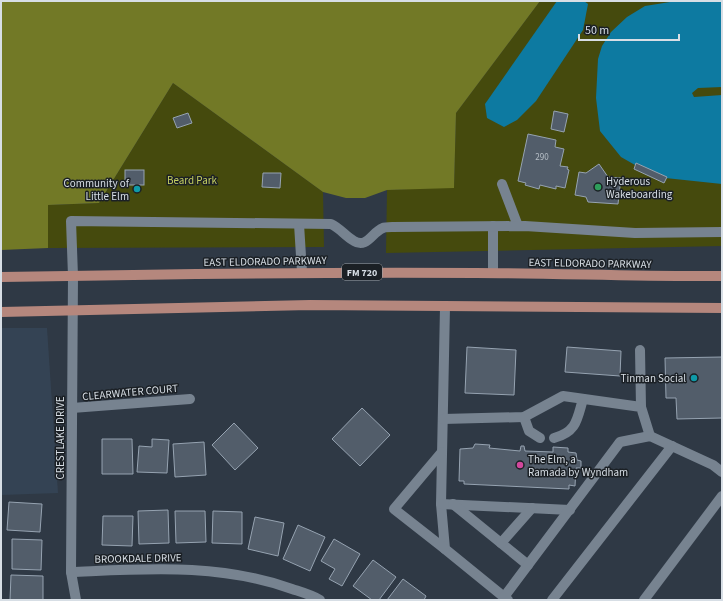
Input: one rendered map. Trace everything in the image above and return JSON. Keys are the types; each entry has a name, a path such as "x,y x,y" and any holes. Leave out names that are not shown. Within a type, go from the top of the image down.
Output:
{"main road":[{"name":"EAST ELDORADO PARKWAY","path":"1,277 302,272 492,273 649,277 722,276"},
{"path":"1,312 310,305 722,308"}],"street":[{"path":"502,184 518,226"},
{"name":"CRESTLAKE DRIVE","path":"76,600 71,572 73,276 71,221 299,224"},
{"path":"302,272 299,224 331,224 338,227 354,242 362,243 368,241 376,232 383,228 518,226 635,233 722,232"},
{"path":"492,273 493,226"},
{"path":"445,550 441,504 446,307"},
{"path":"640,350 641,407 650,436"},
{"path":"443,419 524,417 563,396 641,407"},
{"name":"CLEARWATER COURT","path":"72,408 190,399"},
{"path":"554,438 564,436 576,425 583,399"},
{"path":"524,417 529,431 540,438"},
{"path":"442,452 394,509 506,599 528,565 620,442 650,436 713,465 722,472"},
{"path":"552,600 672,446"},
{"path":"644,600 722,496"},
{"path":"441,504 570,510"},
{"path":"453,504 528,565"},
{"path":"501,543 532,508"},
{"name":"BROOKDALE DRIVE","path":"71,572 169,568 217,572 275,583 320,600"}],"shaded area":[{"path":"1,328 47,328 58,493 1,495"}],"green space":[{"path":"1,1 540,1 456,113 454,188 387,190 365,198 346,198 323,192 173,83 99,203 48,205 48,248 1,250"},
{"path":"540,1 722,1 722,246 386,253 387,190 454,187 456,113"},
{"name":"Beard Park","path":"173,83 323,192 324,247 48,248 48,205 99,203"}],"water":[{"path":"557,1 584,1 588,4 583,30 536,101 517,120 504,127 487,118 485,104"},
{"path":"722,1 722,87 698,88 692,93 694,97 722,95 722,184 656,177 621,157 600,131 596,98 598,59 602,46 611,32 627,17 645,6 670,2"}],"building":[{"path":"554,111 568,114 564,132 551,129"},
{"path":"188,113 192,123 177,128 173,118"},
{"path":"528,134 556,140 555,147 564,149 560,166 568,167 567,169 569,170 565,188 556,186 556,189 540,185 539,189 525,185 526,183 518,181"},
{"path":"636,163 667,177 664,183 634,169"},
{"name":"Hyderous Wakeboarding","path":"599,164 608,177 621,178 618,204 588,202 586,197 575,195 579,172 586,173"},
{"path":"125,170 144,170 144,185 125,185"},
{"path":"263,173 281,173 280,188 262,187"},
{"path":"467,347 516,350 514,395 465,393"},
{"path":"567,347 621,351 620,376 565,372"},
{"name":"Tinman Social","path":"722,357 722,418 677,419 676,398 666,398 665,358"},
{"path":"362,408 390,435 360,466 332,439"},
{"path":"234,423 258,448 235,470 212,445"},
{"path":"102,439 132,439 133,474 102,474"},
{"path":"152,439 169,440 167,473 137,472 139,446 152,447"},
{"path":"204,442 206,475 175,477 173,444"},
{"name":"The Elm, a Ramada by Wyndham","path":"475,444 490,445 489,448 520,451 521,446 524,446 525,451 553,452 553,447 568,448 568,452 576,453 577,460 581,461 581,468 576,468 575,486 569,485 569,489 464,484 464,481 459,481 460,449 473,448"},
{"path":"9,502 42,504 40,532 7,530"},
{"path":"168,510 169,543 139,544 138,511"},
{"path":"175,511 205,511 206,542 176,543"},
{"path":"213,511 242,512 242,544 212,543"},
{"path":"103,516 133,516 132,546 102,545"},
{"path":"255,517 284,523 278,556 248,549"},
{"path":"298,525 325,537 310,571 283,559"},
{"path":"12,539 42,540 41,570 12,569"},
{"path":"334,539 360,554 342,586 329,579 335,569 321,561"},
{"path":"373,560 396,577 379,600 372,600 353,586"},
{"path":"11,575 43,576 43,600 10,600"},
{"path":"403,579 426,596 424,600 387,600"}],"place":[{"name":"Hyderous Wakeboarding","path":"598,187"},
{"name":"Community of Little Elm","path":"137,189"},
{"name":"Tinman Social","path":"694,378"},
{"name":"The Elm, a Ramada by Wyndham","path":"520,465"}]}
